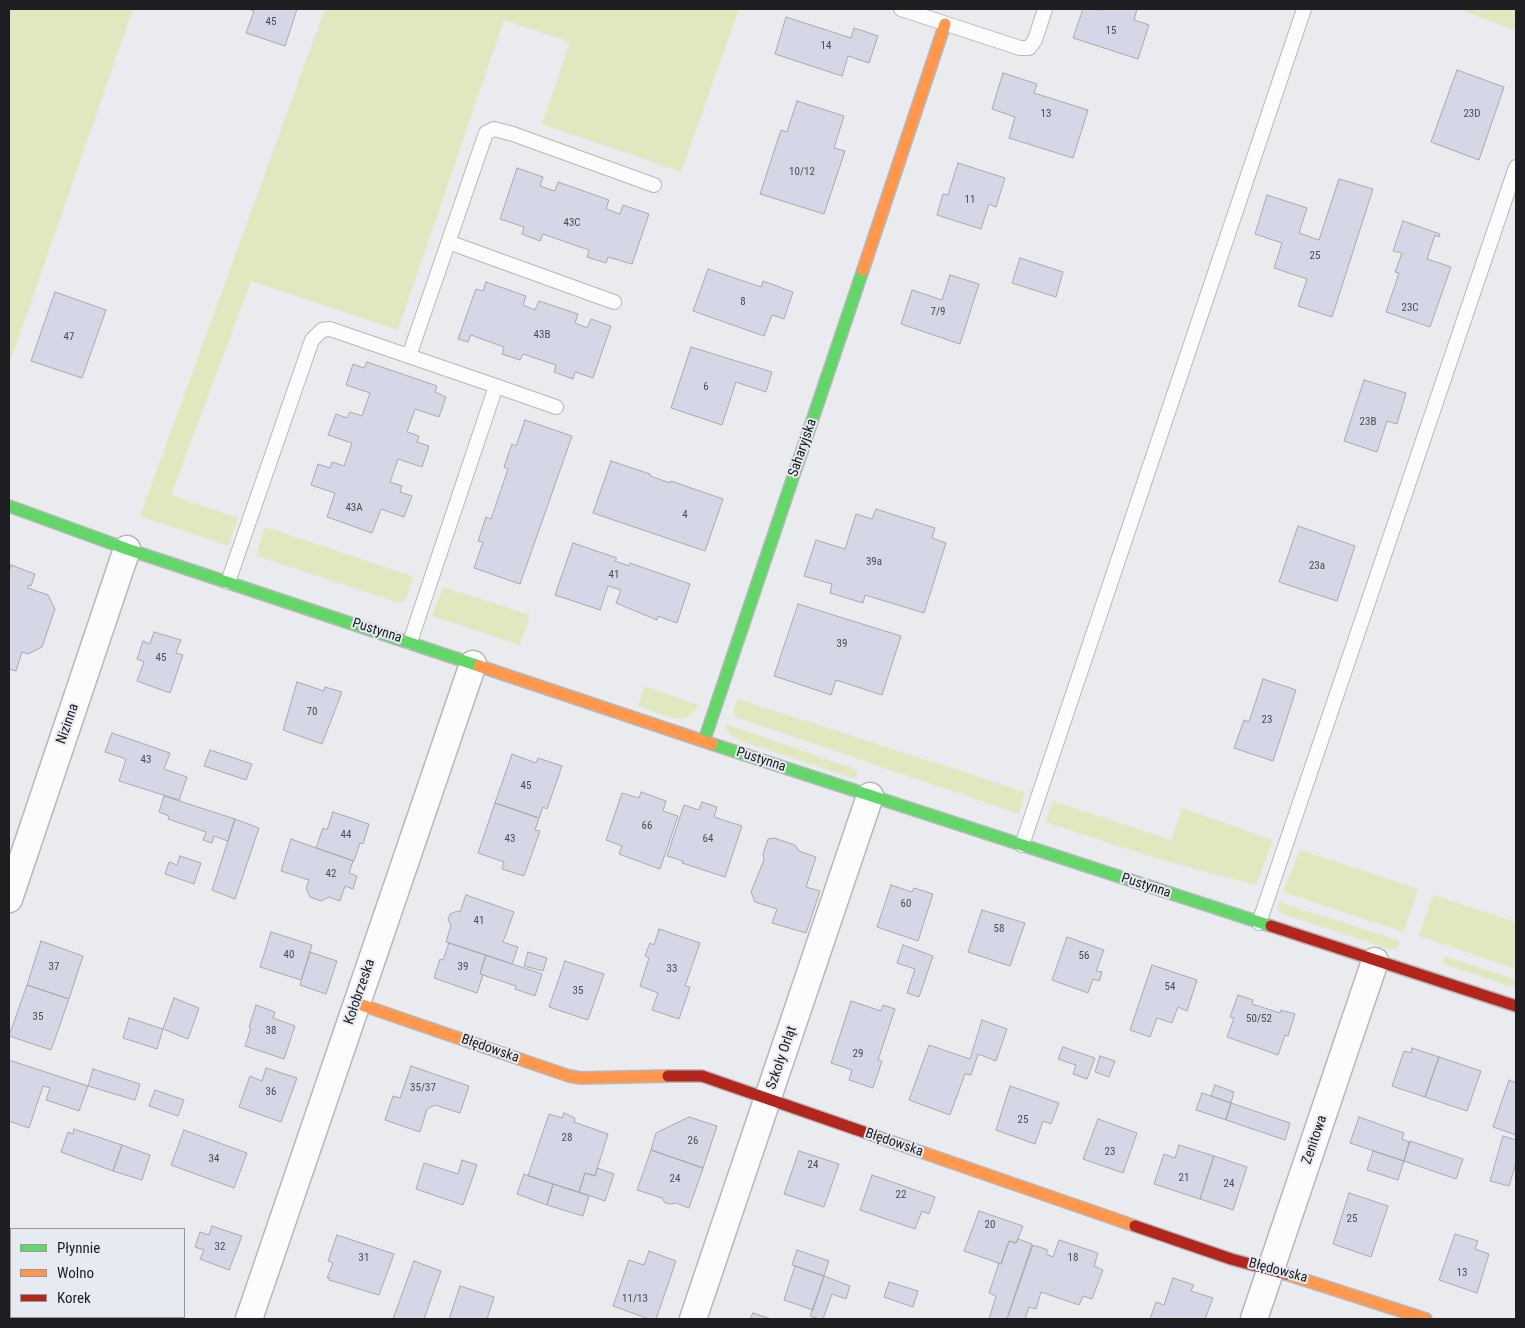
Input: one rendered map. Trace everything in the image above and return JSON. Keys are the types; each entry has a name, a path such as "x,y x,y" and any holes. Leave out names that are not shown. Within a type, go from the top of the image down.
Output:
{"street":[{"name":"Saharyjska","path":"704,741 945,24"},
{"name":"Pustynna","path":"9,506 127,549 704,741 1516,1006"},
{"name":"Nizinna","path":"9,899 127,549"},
{"name":"Kołobrzeska","path":"249,1319 473,664"},
{"name":"Szkoły Orląt","path":"693,1319 870,796"},
{"name":"Zenitowa","path":"1254,1319 1375,961"},
{"name":"Błędowska","path":"356,1003 569,1076 581,1078 702,1076 1231,1259 1306,1278 1426,1319"}],"lane":[{"path":"902,9 1020,48 1030,48 1035,40 1045,9"},
{"path":"1022,845 1304,9"},
{"path":"409,356 486,133 494,129 514,134 654,185"},
{"path":"1260,923 1516,167"},
{"path":"448,242 614,302"},
{"path":"228,582 312,340 322,330 330,329 556,407"},
{"path":"410,642 496,386"}],"green space":[{"path":"9,9 133,9 9,365"},
{"path":"325,9 739,9 681,172 542,124 570,42 504,20 398,330 251,281 171,495 238,518 228,546 140,516"},
{"path":"1465,9 1516,9 1516,31 1464,11"},
{"path":"265,527 414,577 405,601 399,603 257,556"},
{"path":"443,587 530,615 520,645 432,616"},
{"path":"645,686 700,706 690,715 672,718 638,706"},
{"path":"738,699 1025,792 1019,814 736,717 733,711"},
{"path":"725,724 858,770 855,779 738,740 729,733"},
{"path":"1053,801 1171,840 1182,808 1273,840 1256,885 1162,860 1045,822"},
{"path":"1300,850 1418,889 1404,932 1283,892"},
{"path":"1433,895 1516,922 1516,969 1419,936"},
{"path":"1279,902 1400,941 1398,947 1392,950 1280,913 1277,907"},
{"path":"1445,956 1516,980 1516,988 1443,964"}],"building":[{"path":"248,9 297,9 285,46 246,33 254,11"},
{"path":"1083,9 1137,9 1134,20 1149,25 1138,59 1073,38"},
{"path":"786,17 851,38 854,28 878,36 869,63 848,56 842,76 775,54"},
{"path":"1457,70 1504,87 1479,160 1431,142"},
{"path":"1003,73 1037,84 1034,93 1088,110 1073,158 1009,138 1015,117 992,109"},
{"path":"797,101 844,116 834,148 845,151 824,214 760,194 781,130 787,132"},
{"path":"958,163 1005,178 996,207 989,204 981,229 937,215 943,194 948,195"},
{"path":"517,168 543,177 540,186 555,191 558,182 609,200 606,209 620,214 623,205 649,214 632,264 608,257 606,263 587,257 589,250 543,234 540,241 522,234 524,227 500,219"},
{"path":"1339,179 1373,189 1332,317 1298,306 1307,279 1274,268 1282,243 1255,234 1267,195 1307,208 1299,233 1319,240"},
{"path":"1403,221 1440,234 1439,237 1435,235 1427,259 1451,267 1430,327 1386,312 1399,273 1395,272 1402,253 1393,251"},
{"path":"1020,258 1063,272 1056,297 1012,283"},
{"path":"708,269 761,287 763,281 793,292 784,319 772,315 764,336 693,311"},
{"path":"950,275 979,284 960,344 901,324 912,290 942,300"},
{"path":"486,282 526,296 523,305 535,310 539,301 578,314 575,323 587,328 591,319 611,326 593,378 575,372 573,379 554,372 556,365 523,354 520,360 502,354 504,347 471,335 468,342 458,339 476,289 483,291"},
{"path":"55,292 106,310 82,378 31,361"},
{"path":"691,347 772,372 766,392 736,382 722,425 671,408"},
{"path":"367,362 437,386 435,392 446,397 439,417 415,409 407,432 419,436 417,442 429,446 422,467 398,459 390,482 402,486 400,492 412,496 404,517 381,509 372,533 327,517 335,493 311,485 318,464 330,468 332,462 344,466 352,443 328,435 336,414 347,418 350,412 362,416 370,393 346,385 353,364 364,368"},
{"path":"1364,380 1406,393 1397,424 1387,421 1377,452 1344,441"},
{"path":"525,420 572,436 520,584 474,568 483,542 478,541 486,517 491,519 508,469 504,467 512,444 516,446"},
{"path":"611,461 670,483 671,481 723,499 705,551 593,513"},
{"path":"876,509 935,528 932,538 946,543 924,613 865,595 863,603 830,593 832,584 804,576 816,540 845,549 856,514 872,519"},
{"path":"1298,526 1355,546 1337,601 1279,582"},
{"path":"573,543 617,558 615,561 629,566 630,563 690,584 677,623 658,616 657,620 616,603 621,590 608,586 600,610 555,595"},
{"path":"11,565 35,574 31,586 28,585 28,588 48,595 55,609 42,647 28,654 22,652 16,671 9,669 9,573"},
{"path":"798,604 901,636 882,695 836,680 831,695 774,676"},
{"path":"154,632 181,640 176,653 183,655 170,693 137,681 144,662 137,659 143,641 150,644"},
{"path":"1263,679 1296,690 1273,761 1234,748 1244,720 1249,722"},
{"path":"297,682 324,691 325,687 342,692 322,744 283,730"},
{"path":"112,733 170,753 164,769 187,777 179,800 119,781 126,759 105,752"},
{"path":"210,750 252,764 246,780 204,766"},
{"path":"512,754 536,763 538,758 562,766 547,809 543,807 539,818 495,803"},
{"path":"641,792 666,801 663,811 678,816 660,869 619,854 622,846 606,840 622,793 639,798"},
{"path":"164,796 235,819 228,841 214,836 212,843 203,840 206,832 168,819 169,816 159,812"},
{"path":"702,802 717,807 714,817 742,826 725,877 667,856 684,805 699,810"},
{"path":"495,803 539,818 535,830 540,831 524,876 502,869 504,862 478,853"},
{"path":"333,812 369,824 363,844 360,843 354,861 316,848 323,828 327,830"},
{"path":"235,819 259,828 235,899 212,890"},
{"path":"774,838 795,845 799,851 816,857 806,887 820,891 806,933 772,923 777,909 755,902 751,892 764,860 763,854 768,839"},
{"path":"291,839 353,861 349,873 357,876 353,889 345,886 340,901 329,897 321,901 310,897 306,888 309,880 281,871"},
{"path":"180,856 201,863 194,884 165,874 169,862 177,865"},
{"path":"891,885 912,892 914,888 933,894 918,941 877,927"},
{"path":"466,895 514,912 503,942 518,947 512,964 446,942 451,925 448,920 450,914 457,911 460,912"},
{"path":"982,910 1025,923 1010,966 968,952"},
{"path":"659,929 700,943 685,986 690,987 679,1019 652,1010 658,993 640,986 649,958 645,956 650,943 654,945"},
{"path":"271,932 312,945 301,980 260,967"},
{"path":"1067,937 1104,950 1096,971 1102,972 1099,981 1093,979 1088,993 1052,980"},
{"path":"41,941 83,956 69,999 27,985"},
{"path":"449,943 486,955 480,974 483,975 477,993 434,978 440,959 443,960"},
{"path":"903,945 933,956 919,997 907,993 915,969 897,963"},
{"path":"310,952 337,961 326,994 300,985"},
{"path":"528,952 547,958 543,971 524,966"},
{"path":"486,955 542,974 535,996 515,989 516,986 480,974"},
{"path":"565,961 604,974 588,1020 549,1007"},
{"path":"1152,965 1197,980 1187,1011 1178,1007 1172,1023 1157,1018 1150,1037 1130,1030"},
{"path":"27,985 69,999 51,1050 9,1036"},
{"path":"1238,995 1253,1000 1252,1004 1280,1013 1281,1010 1295,1014 1288,1036 1285,1035 1278,1055 1227,1037 1234,1018 1230,1017"},
{"path":"174,998 199,1008 188,1039 163,1029"},
{"path":"851,1001 881,1011 883,1005 895,1009 878,1060 882,1061 873,1088 849,1080 852,1070 831,1063"},
{"path":"256,1005 275,1012 273,1018 295,1026 284,1059 245,1046"},
{"path":"129,1018 163,1029 157,1049 123,1038"},
{"path":"982,1020 1007,1029 996,1061 978,1054 971,1075 965,1074 950,1115 909,1100 929,1045 970,1059"},
{"path":"1063,1047 1095,1058 1087,1079 1073,1074 1076,1065 1058,1059"},
{"path":"1412,1048 1439,1057 1425,1097 1392,1086 1404,1051 1411,1053"},
{"path":"1100,1056 1115,1061 1109,1077 1095,1072"},
{"path":"1439,1057 1481,1071 1467,1111 1425,1097"},
{"path":"9,1060 88,1086 79,1111 46,1100 50,1088 43,1086 29,1128 9,1121"},
{"path":"411,1066 469,1086 460,1113 435,1105 427,1109 420,1132 385,1120 393,1096 400,1098"},
{"path":"266,1068 297,1078 281,1122 239,1107 250,1076 262,1081"},
{"path":"93,1069 140,1084 135,1100 88,1086"},
{"path":"1509,1080 1516,1083 1516,1135 1493,1127"},
{"path":"1215,1085 1234,1092 1231,1103 1211,1096"},
{"path":"1010,1086 1059,1103 1051,1124 1043,1121 1035,1144 996,1130"},
{"path":"155,1090 184,1100 178,1116 149,1106"},
{"path":"1202,1093 1231,1103 1226,1120 1196,1110"},
{"path":"1231,1103 1290,1123 1285,1140 1226,1120"},
{"path":"564,1113 575,1118 574,1122 608,1134 595,1176 585,1173 579,1192 528,1176 549,1114 562,1118"},
{"path":"689,1117 717,1126 703,1168 651,1150 656,1133"},
{"path":"1359,1117 1404,1133 1402,1139 1409,1142 1404,1161 1350,1143"},
{"path":"1098,1119 1137,1133 1123,1173 1083,1159"},
{"path":"74,1129 122,1145 113,1171 61,1152 68,1132 73,1134"},
{"path":"184,1130 247,1153 234,1188 171,1165"},
{"path":"1503,1136 1516,1140 1516,1163 1509,1186 1490,1181"},
{"path":"1410,1141 1463,1159 1456,1179 1404,1161"},
{"path":"122,1145 150,1155 142,1180 113,1171"},
{"path":"1179,1145 1214,1156 1200,1199 1154,1184 1164,1154 1175,1158"},
{"path":"651,1150 703,1168 689,1208 676,1203 665,1203 662,1198 637,1190"},
{"path":"799,1151 839,1164 824,1207 784,1194"},
{"path":"1373,1151 1404,1161 1398,1180 1367,1170"},
{"path":"1214,1156 1247,1167 1233,1210 1200,1199"},
{"path":"462,1160 477,1165 463,1205 416,1189 424,1163 458,1174"},
{"path":"597,1168 614,1174 605,1201 579,1192 585,1173 595,1176"},
{"path":"524,1174 553,1184 547,1205 517,1194"},
{"path":"872,1175 935,1197 929,1214 922,1211 915,1229 860,1210"},
{"path":"553,1184 589,1196 583,1216 547,1205"},
{"path":"1349,1193 1388,1206 1371,1257 1333,1244"},
{"path":"979,1211 1023,1226 1016,1243 1009,1241 1001,1264 964,1251"},
{"path":"212,1226 242,1236 229,1270 200,1259 204,1250 195,1247 200,1232 209,1235"},
{"path":"1455,1234 1478,1241 1475,1249 1489,1254 1477,1293 1439,1280"},
{"path":"337,1235 394,1254 379,1295 327,1278 333,1263 328,1261"},
{"path":"1018,1239 1032,1244 1007,1319 989,1319 996,1296 989,1293 999,1263 1001,1264 1009,1241 1016,1243"},
{"path":"1059,1240 1098,1253 1094,1266 1103,1270 1092,1299 1083,1296 1079,1305 1041,1292 1036,1309 1029,1307 1025,1319 1007,1319 1033,1245 1048,1250 1046,1254 1053,1257"},
{"path":"797,1250 829,1261 824,1276 792,1265"},
{"path":"649,1251 676,1261 656,1319 649,1319 613,1306 629,1260 644,1265"},
{"path":"414,1261 441,1271 424,1319 393,1319"},
{"path":"795,1266 824,1276 813,1310 784,1300"},
{"path":"824,1276 850,1286 846,1299 832,1294 823,1319 819,1319 810,1316"},
{"path":"1173,1278 1194,1285 1191,1291 1213,1298 1205,1319 1150,1319 1156,1302 1164,1305"},
{"path":"889,1282 918,1291 913,1307 884,1297"},
{"path":"460,1286 494,1297 487,1319 449,1319"},
{"path":"753,1313 771,1319 750,1319"},
{"path":"30,1318 62,1318 62,1319"},
{"path":"84,1318 88,1319 62,1319"}],"traffic: fast":[{"path":"704,741 863,270"},
{"path":"9,506 127,549 479,666"},
{"path":"712,744 1271,926"}],"traffic: slow":[{"path":"863,270 945,24"},
{"path":"479,666 712,744"},
{"path":"356,1003 569,1076 581,1078 668,1076"},
{"path":"878,1137 1135,1226"},
{"path":"1286,1274 1426,1319"}],"traffic: jam":[{"path":"1271,926 1516,1006"},
{"path":"668,1076 702,1076 878,1137"},
{"path":"1135,1226 1231,1259 1286,1274"}]}
